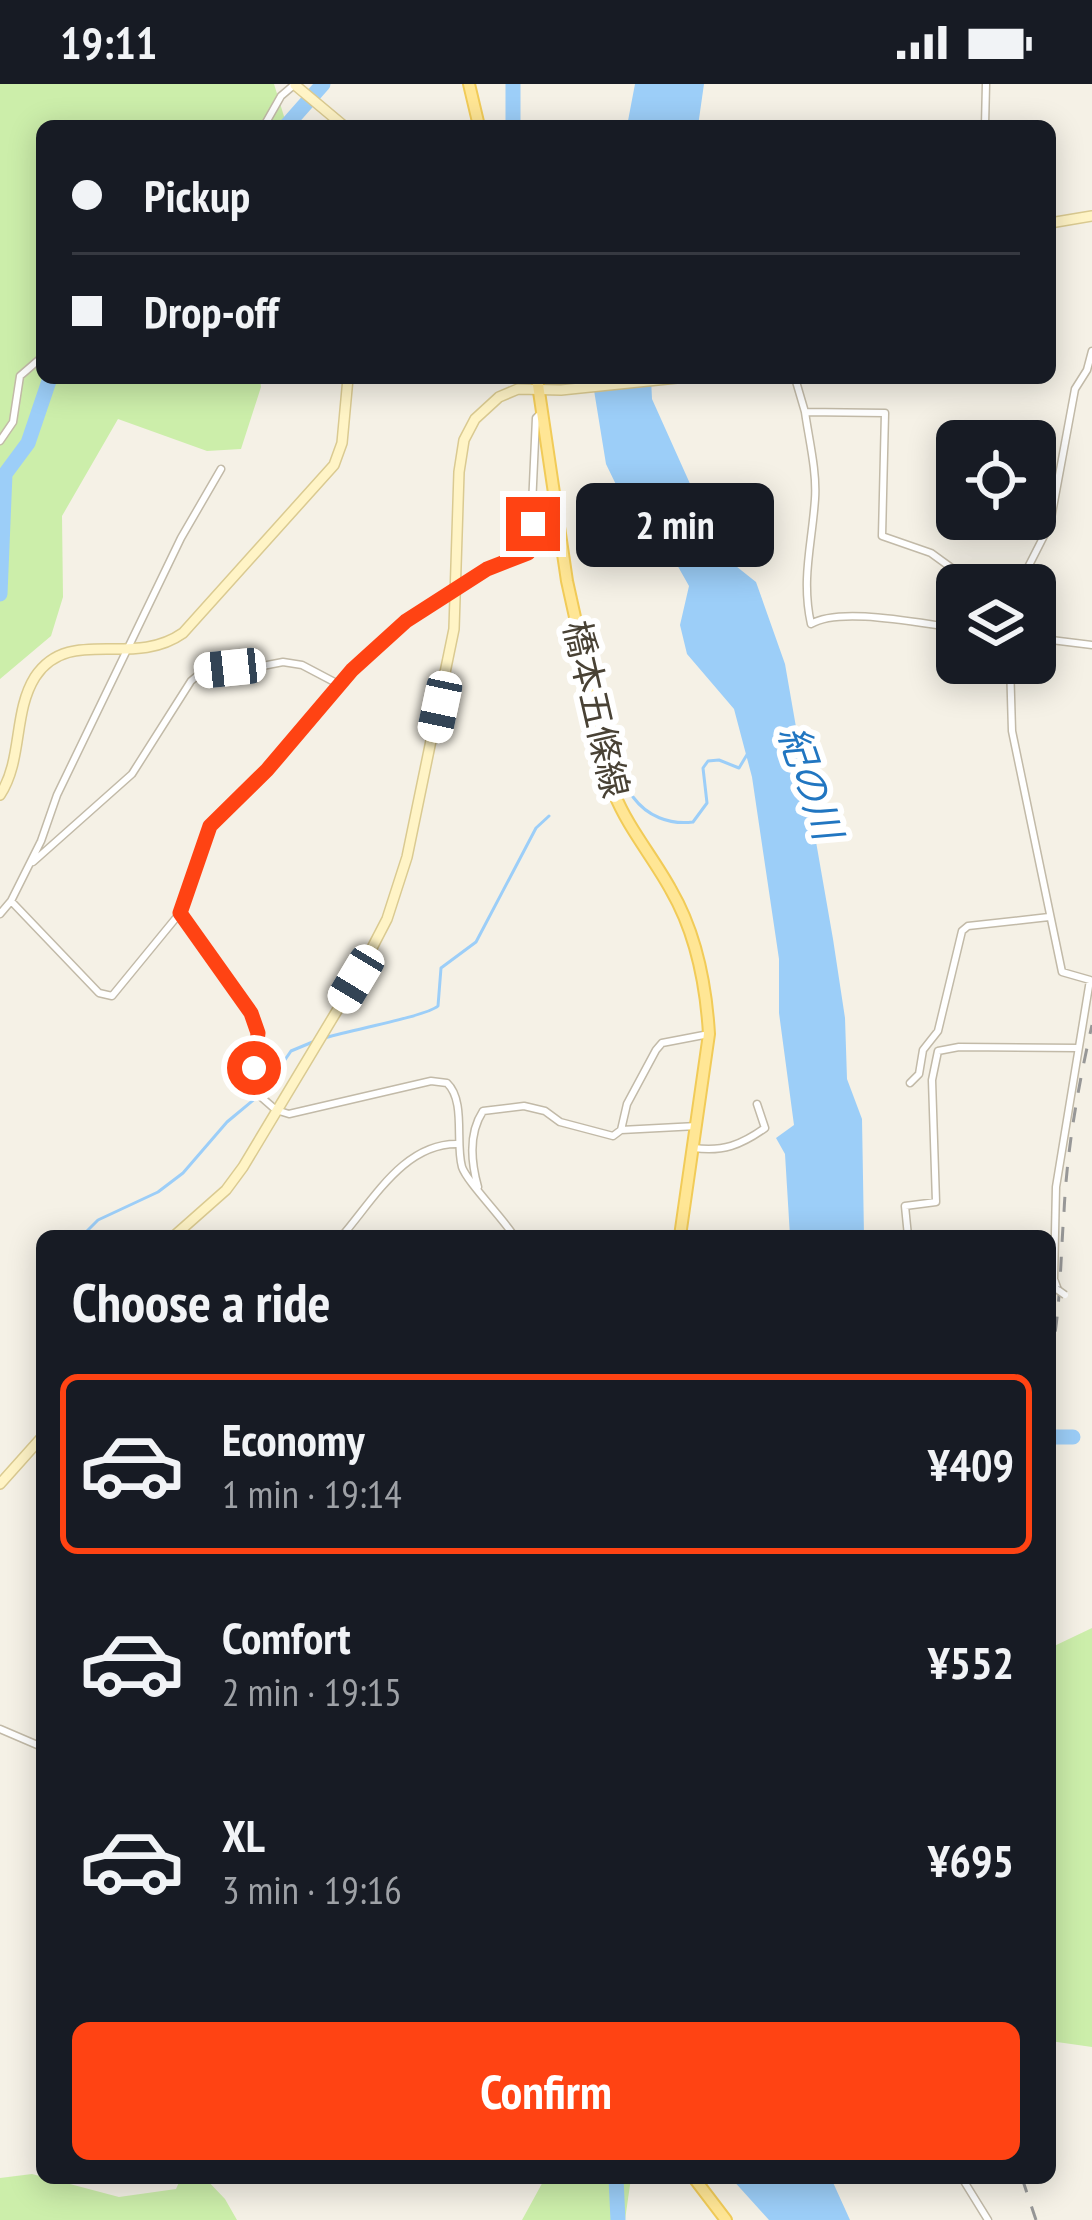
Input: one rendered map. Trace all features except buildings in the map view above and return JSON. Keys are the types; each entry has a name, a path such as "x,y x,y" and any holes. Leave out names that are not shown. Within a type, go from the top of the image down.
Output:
{"main road":[{"path":"469,84 478,120"},
{"name":"橋本五條線","path":"538,385 567,581 614,793 623,817 674,894 688,927 707,1003 709,1034 681,1230"},
{"path":"699,2184 726,2220"}],"street":[{"path":"985,120 986,84"},
{"path":"267,120 281,96 298,87 337,120"},
{"path":"1056,223 1092,216"},
{"path":"1028,564 1050,524 1075,389 1092,351"},
{"path":"0,441 13,422 20,376 36,362"},
{"path":"0,795 10,773 28,692 44,666 69,650 155,648 183,633 326,476 342,442 347,384"},
{"path":"181,1230 226,1190 387,919 407,857 448,670 464,440 475,419 499,397 518,389 619,384"},
{"path":"797,384 816,495 805,577 811,624 821,618 936,626"},
{"path":"805,412 885,413 881,536 931,553 946,564"},
{"path":"11,901 85,981 99,993 112,996 180,913 210,826 267,770 373,649 406,621 487,569 530,550 536,418 542,413"},
{"path":"0,914 41,841 57,795 181,538 221,469"},
{"path":"1056,640 1092,644"},
{"path":"26,868 132,774 181,696 203,671 283,662 302,665 340,685"},
{"path":"1011,684 1012,731 1062,972 1090,980 1057,1187 1056,1267"},
{"path":"180,913 251,1013 258,1033 253,1090 289,1114 439,1079 453,1088 463,1170 510,1230"},
{"path":"910,1083 919,1074 923,1050 938,1030 962,931 968,926 1050,917"},
{"path":"621,1130 627,1104 662,1043 709,1034"},
{"path":"907,1230 905,1206 936,1202 932,1080 938,1051 1078,1048"},
{"path":"694,1148 741,1145 765,1128 757,1104"},
{"path":"479,1191 471,1162 477,1118 483,1111 524,1106 545,1111 560,1122 613,1136 621,1130 697,1126"},
{"path":"347,1230 412,1156 435,1146 459,1144"},
{"path":"1056,1284 1064,1295"},
{"path":"0,1484 36,1443"},
{"path":"0,1729 36,1744"},
{"path":"966,2184 988,2220"}],"green space":[{"path":"0,84 274,84 285,120 36,120 36,384 261,387 241,449 207,451 118,419 62,516 63,597 51,636 0,679"},
{"path":"1092,1628 1092,2047 1056,2042 1056,1645"},
{"path":"32,2174 36,2184 70,2184 119,2197 176,2189 178,2184 211,2184 237,2220 0,2220 0,2178"},
{"path":"542,2184 630,2184 625,2220 522,2220"}],"water":[{"path":"635,84 704,84 699,120 628,120"},
{"path":"593,384 651,384 652,399 722,555 756,582 785,664 845,1018 847,1079 862,1119 864,1230 790,1230 785,1154 776,1138 794,1125 779,1013 779,959 752,777 734,709 687,654 680,625 689,586 646,510 623,499 606,464"},
{"path":"736,2184 834,2184 850,2220 769,2220"}],"waterway":[{"path":"291,120 323,84"},
{"path":"513,84 513,120"},
{"path":"0,594 5,474 28,443 48,384"},
{"path":"633,797 659,818 693,822 707,803 703,768 708,761 739,768 748,753"},
{"path":"324,1038 438,1006 441,968 476,942 536,828 549,816"},
{"path":"88,1230 183,1173 227,1122 263,1092 291,1051 315,1041"},
{"path":"1056,1437 1073,1437"},
{"path":"616,2184 618,2220"}],"railway":[{"path":"1056,1319 1070,1141 1092,1025"},
{"path":"1024,2184 1036,2220"}],"route":[{"path":"254,1068 258,1033 251,1013 180,913 210,826 267,770 373,649 406,621 487,569 528,553 533,524"}],"water label":[{"name":"紀の川","path":"811,782"}]}
